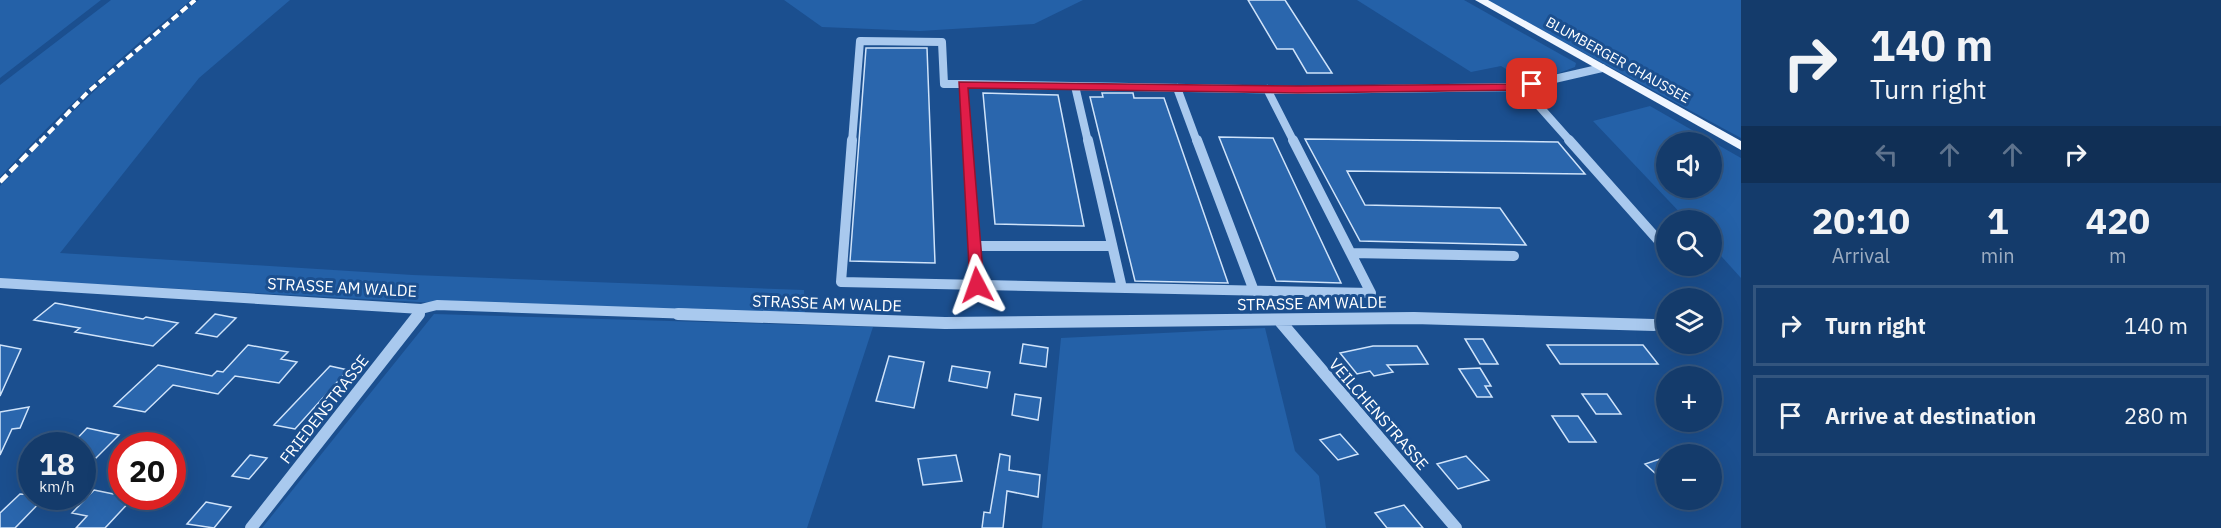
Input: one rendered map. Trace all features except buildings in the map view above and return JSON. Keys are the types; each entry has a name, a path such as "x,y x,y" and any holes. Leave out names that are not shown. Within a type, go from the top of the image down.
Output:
{"main road":[{"name":"BLUMBERGER CHAUSSEE","path":"1480,0 1741,146"}],"street":[{"path":"1267,89 1371,293 841,282 860,41 942,42 944,84 1267,89 1527,86 1656,237"},
{"path":"1550,80 1602,68"},
{"path":"963,84 977,285"},
{"path":"1075,86 1122,288"},
{"path":"1177,88 1254,291"},
{"path":"974,246 1112,246"},
{"path":"1351,253 1514,256"},
{"name":"STRASSE AM WALDE","path":"0,283 421,309 437,305 997,324 1414,318 1654,325"},
{"name":"FRIEDENSTRASSE","path":"251,528 415,321 421,309"},
{"name":"VEILCHENSTRASSE","path":"1279,320 1456,528"}],"shaded area":[{"path":"0,0 101,0 0,78"},
{"path":"111,0 191,0 92,85 0,177 0,85"},
{"path":"199,0 290,0 199,78 60,253 413,275 804,290 805,315 436,303 0,279 0,186 96,90"},
{"path":"784,0 1083,0 1034,24 920,31 822,27"},
{"path":"1357,0 1464,0 1576,63 1575,67 1551,76 1525,80 1501,66 1471,72"},
{"path":"1486,0 1741,0 1741,138"},
{"path":"1650,106 1696,132 1656,132 1656,187 1593,121"},
{"path":"1722,147 1741,158 1741,278 1722,257 1722,210 1678,210 1666,198 1722,198"},
{"path":"434,314 873,327 807,528 262,528"},
{"path":"1265,328 1295,451 1319,476 1326,528 1042,528 1061,338"}],"railway":[{"path":"40,142 88,92 195,0"},
{"path":"0,182 41,140"}],"route":[{"path":"977,285 963,84 1298,90 1522,87 1532,84"}]}
